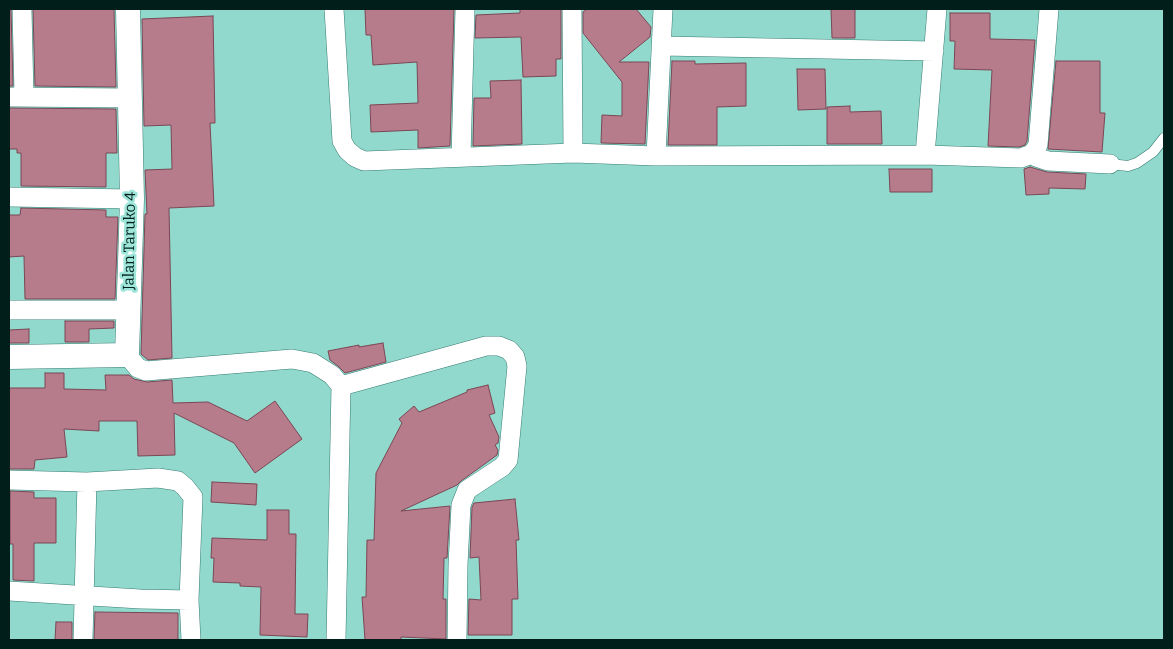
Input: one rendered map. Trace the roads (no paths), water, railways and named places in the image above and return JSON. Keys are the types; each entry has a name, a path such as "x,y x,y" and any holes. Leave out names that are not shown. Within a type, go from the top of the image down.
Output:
{"street":[{"path":"22,9 16,96 130,98"},
{"name":"Jalan Taruko 4","path":"127,355 132,199 128,9"},
{"path":"334,9 342,141 347,150 364,161 573,153 656,156 925,155 1021,158 1032,154 1038,145 1049,9"},
{"path":"461,157 465,9"},
{"path":"572,9 573,153"},
{"path":"656,156 663,9"},
{"path":"925,155 937,9"},
{"path":"662,46 934,51"},
{"path":"1032,154 1048,161 1110,164"},
{"path":"9,197 132,199"},
{"path":"9,310 129,310"},
{"path":"341,386 486,346 498,346 509,350 515,357 517,366 508,460 502,468 468,490 460,504 457,640"},
{"path":"9,357 127,355 138,368 146,371 292,358 312,363 332,374 341,386 336,640"},
{"path":"9,480 87,482 158,478 178,481 185,487 193,497 189,600 191,640"},
{"path":"83,640 87,482"},
{"path":"9,591 189,600"}],"lane":[{"path":"1110,164 1128,166 1137,164 1153,152 1164,138"}]}
